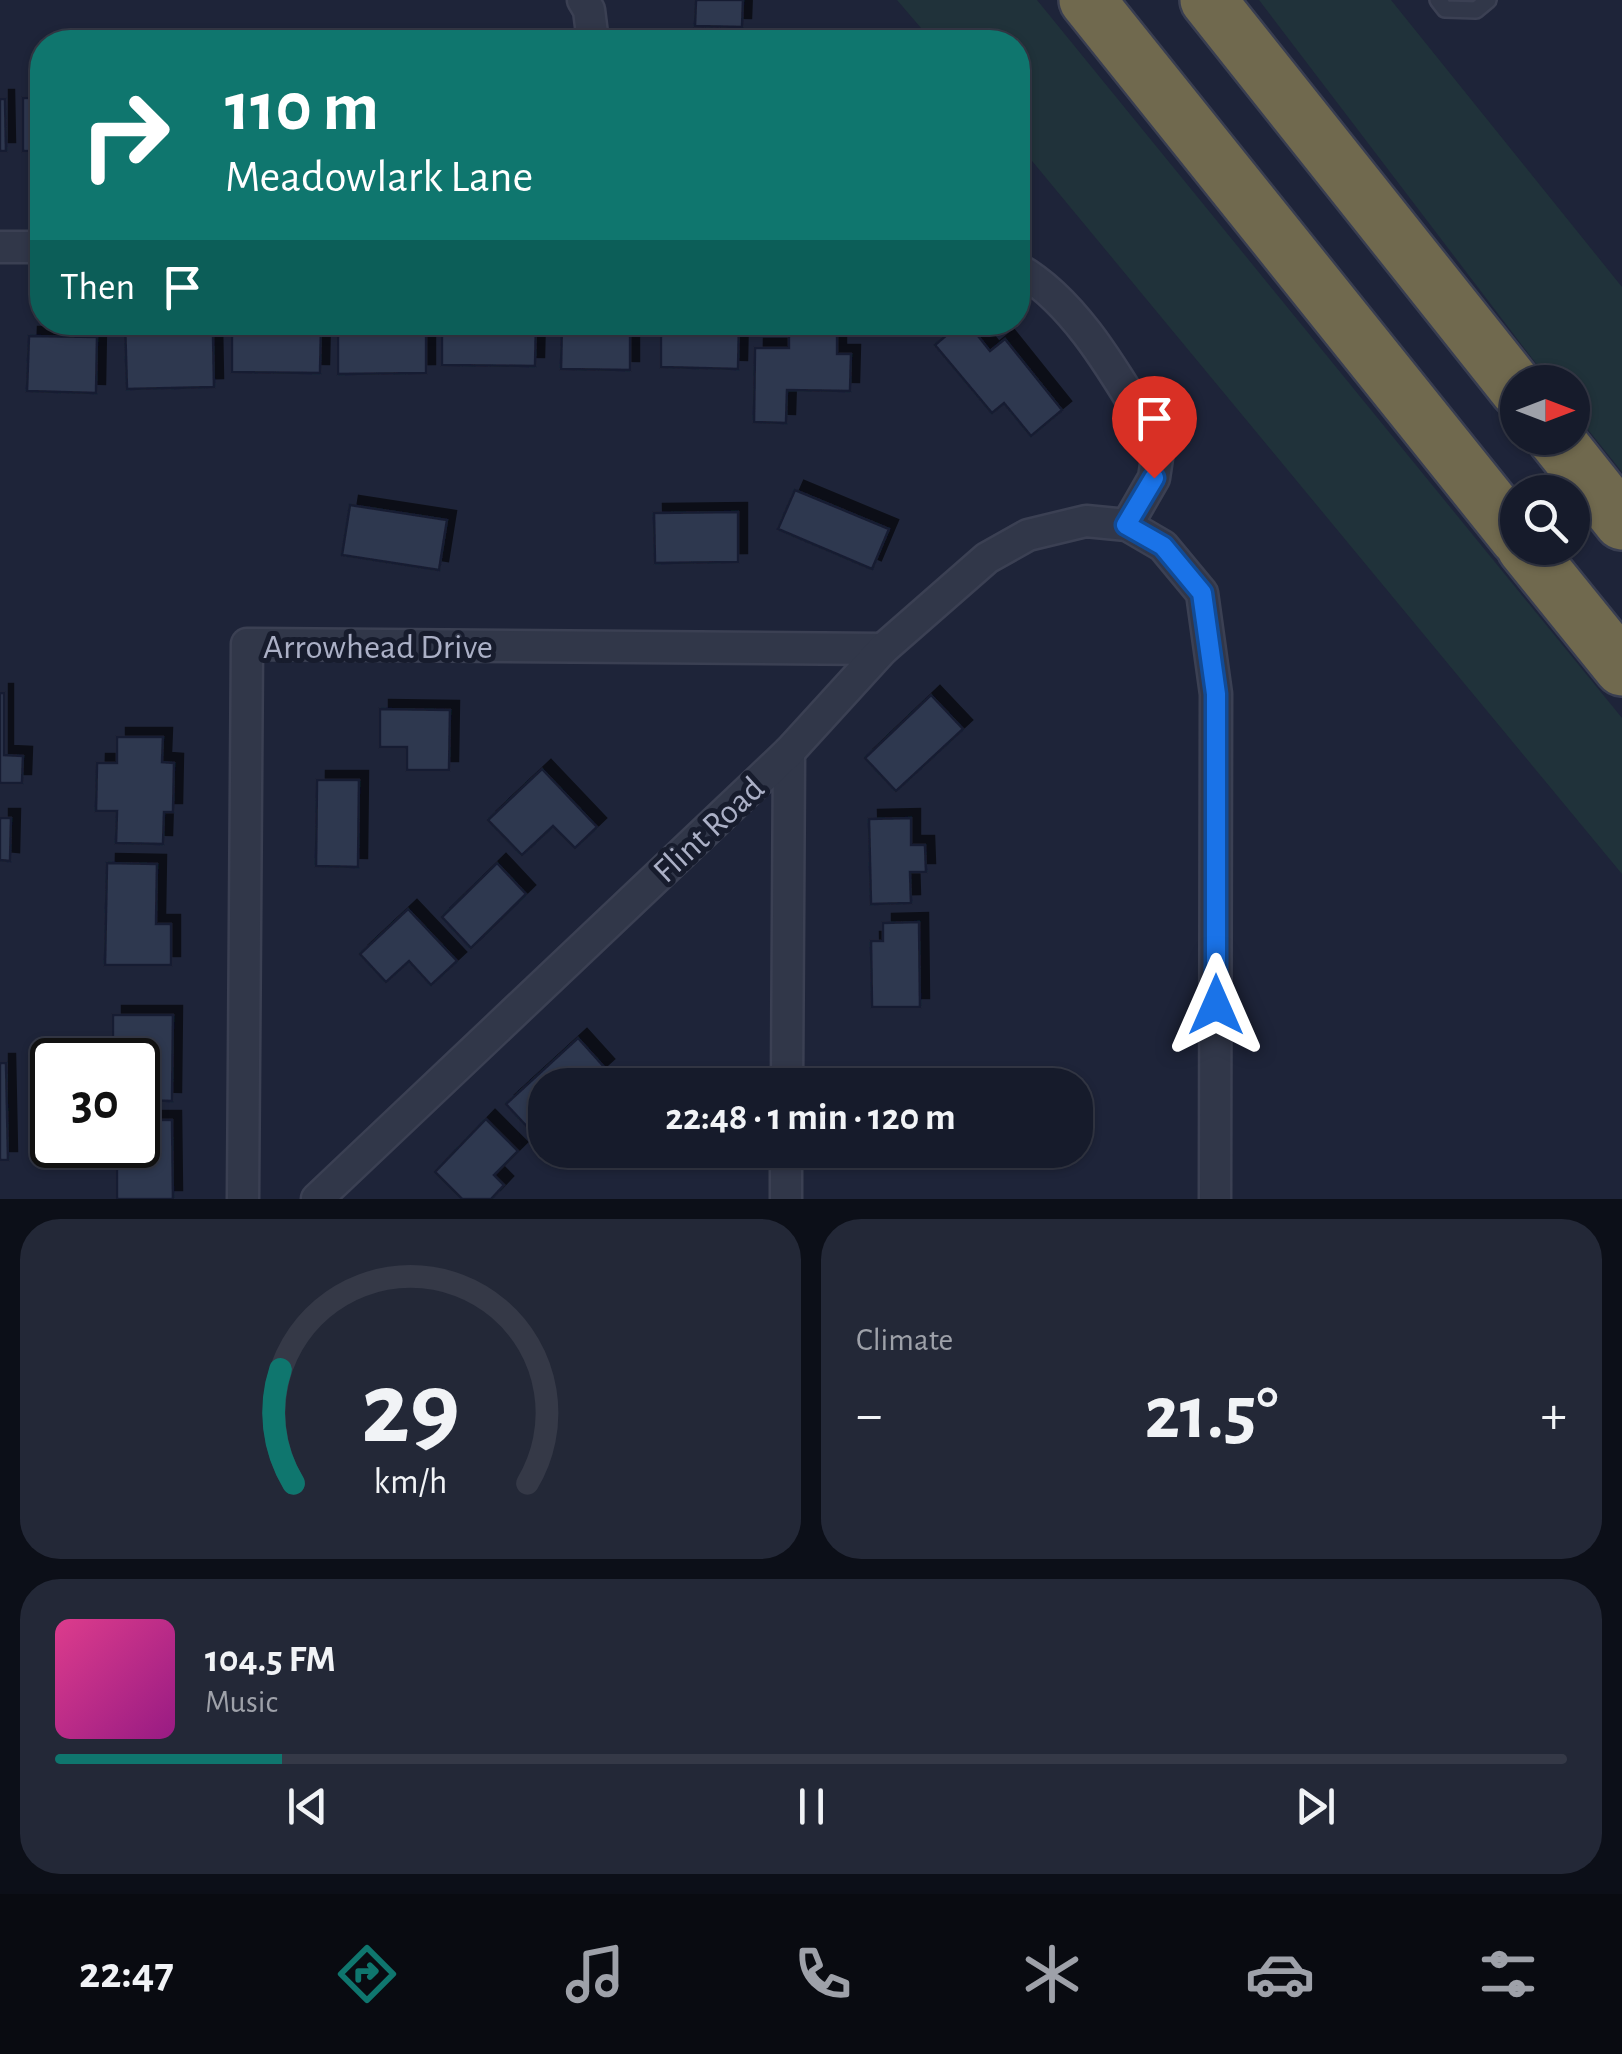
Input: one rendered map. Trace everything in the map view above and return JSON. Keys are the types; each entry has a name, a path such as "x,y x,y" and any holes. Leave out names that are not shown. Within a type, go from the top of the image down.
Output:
{"highway":[{"path":"1087,0 1500,516"},
{"path":"1208,0 1500,367"},
{"path":"1569,455 1622,522"},
{"path":"1539,565 1622,668"}],"street":[{"path":"582,0 589,10 592,30"},
{"path":"0,247 30,246"},
{"path":"1030,276 1039,281 1102,352 1159,445 1154,478 1126,525 1163,546 1202,593 1216,694 1215,1199"},
{"name":"Flint Road","path":"318,1199 789,752 883,649 987,558 1028,535 1086,521 1126,525"},
{"name":"Arrowhead Drive","path":"242,1199 247,644 883,649"},
{"path":"787,1068 789,752"},
{"path":"786,1168 786,1199"}],"lane":[{"path":"1438,0 1444,8 1476,10 1488,0"}],"shaded area":[{"path":"897,0 1037,0 1622,718 1622,874 1030,159 1030,30 923,30"},
{"path":"1259,0 1391,0 1622,287 1622,472 1590,432 1590,365 1537,365"}],"building":[{"path":"696,0 743,0 742,27 695,26"},
{"path":"23,98 30,98 30,151 23,151"},
{"path":"0,99 5,99 6,151 0,151"},
{"path":"125,335 213,335 214,387 127,389"},
{"path":"232,335 321,335 320,373 232,372"},
{"path":"338,335 426,335 426,373 338,374"},
{"path":"442,335 536,335 535,366 442,365"},
{"path":"562,335 630,335 630,370 561,369"},
{"path":"661,335 739,335 738,369 661,367"},
{"path":"789,335 837,335 837,354 851,354 850,391 787,390 786,423 754,422 755,348 789,348"},
{"path":"947,335 977,335 990,351 1005,339 1062,410 1031,436 1004,403 992,413 935,345"},
{"path":"29,336 97,337 96,393 27,391"},
{"path":"795,490 889,529 872,569 778,529"},
{"path":"350,505 447,520 439,570 342,555"},
{"path":"738,512 738,562 655,563 654,513"},
{"path":"0,693 4,693 4,755 23,756 22,783 0,783"},
{"path":"931,695 963,729 896,791 865,758"},
{"path":"380,709 450,710 449,770 407,770 407,747 380,747"},
{"path":"117,737 163,737 162,762 174,763 173,812 164,812 163,844 116,843 117,811 96,811 97,763 117,763"},
{"path":"542,769 597,827 575,848 553,826 522,855 488,820"},
{"path":"317,780 359,780 358,867 316,866"},
{"path":"0,818 11,818 10,861 0,860"},
{"path":"911,818 911,845 925,845 926,872 910,872 911,903 871,904 869,819"},
{"path":"107,863 157,864 156,924 171,924 171,965 105,965"},
{"path":"497,863 526,894 471,948 442,917"},
{"path":"408,909 457,961 431,985 409,961 386,982 360,954"},
{"path":"919,922 920,1007 872,1007 871,941 883,941 883,923"},
{"path":"113,1015 173,1015 172,1101 160,1101 160,1038 113,1038"},
{"path":"578,1038 605,1068 545,1068"},
{"path":"0,1063 6,1063 8,1160 0,1160"},
{"path":"528,1084 528,1128 506,1104"},
{"path":"486,1119 518,1151 494,1175 504,1185 491,1199 462,1199 435,1172"},
{"path":"160,1120 172,1120 173,1199 117,1199 117,1168 160,1168"}],"route":[{"path":"1154,478 1126,525 1163,546 1202,593 1216,694 1216,1005"}]}
